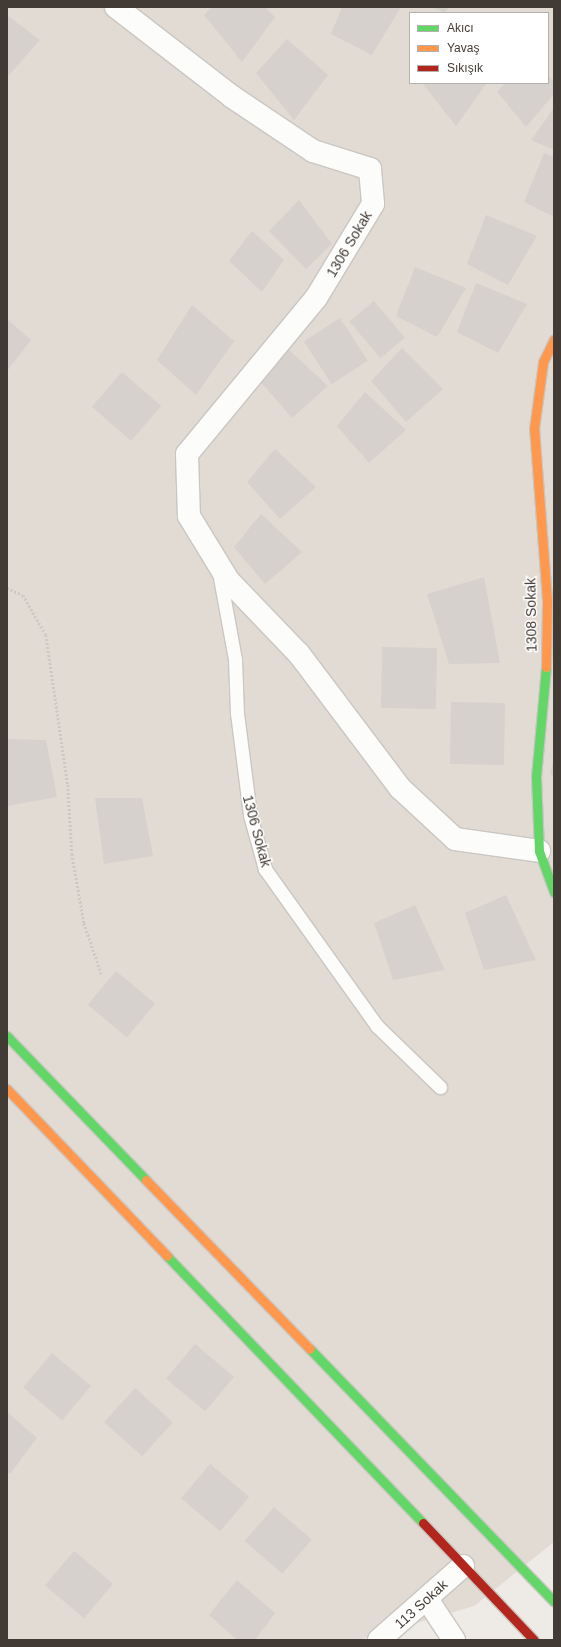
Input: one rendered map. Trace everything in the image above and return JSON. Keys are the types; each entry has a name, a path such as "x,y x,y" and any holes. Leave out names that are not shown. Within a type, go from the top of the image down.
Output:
{"street":[{"name":"1306 Sokak","path":"116,7 231,96 313,151 370,169 372,204 316,298 187,454 189,516 228,580 299,654 400,788 455,839 539,851"},
{"name":"1308 Sokak","path":"554,339 543,362 534,429 547,600 545,701 536,776 539,851 554,892"},
{"path":"7,1036 554,1602"},
{"path":"7,1089 534,1640"},
{"name":"113 Sokak","path":"379,1640 463,1566"},
{"path":"427,1599 454,1640"}],"lane":[{"name":"1306 Sokak","path":"218,565 235,659 238,720 250,815 265,869 377,1026 440,1087"}],"path":[{"path":"7,588 24,595 46,635 68,785 72,854 84,923 102,976"}],"shaded area":[{"path":"7,7 554,7 554,1542 474,1606 358,1640 7,1640"}],"building":[{"path":"212,7 265,7 275,17 242,62 204,15"},
{"path":"342,7 401,7 372,55 331,34"},
{"path":"431,7 449,7 446,12"},
{"path":"7,15 40,40 9,75 7,74"},
{"path":"287,39 328,75 294,120 256,73"},
{"path":"549,77 554,81 554,94 526,127 497,92 504,84 549,84"},
{"path":"423,84 486,84 456,126"},
{"path":"554,108 554,150 531,140"},
{"path":"544,153 554,157 554,217 524,202"},
{"path":"299,200 332,244 306,269 269,231"},
{"path":"486,215 537,236 508,285 467,264"},
{"path":"252,231 284,260 262,292 229,261"},
{"path":"415,267 466,288 437,337 396,316"},
{"path":"476,283 527,304 498,353 457,332"},
{"path":"374,301 405,338 380,358 349,322"},
{"path":"192,305 234,341 196,395 157,360"},
{"path":"340,318 368,361 332,384 304,341"},
{"path":"7,319 31,340 7,371"},
{"path":"287,348 328,386 292,418 260,381"},
{"path":"402,348 443,389 406,422 371,381"},
{"path":"122,372 161,406 131,441 92,407"},
{"path":"365,392 406,430 369,463 337,426"},
{"path":"275,449 316,487 280,519 247,482"},
{"path":"261,514 302,552 265,584 234,547"},
{"path":"484,577 500,663 449,664 427,594"},
{"path":"382,647 437,648 436,709 381,708"},
{"path":"451,702 505,703 504,765 450,764"},
{"path":"7,739 46,740 57,797 7,806"},
{"path":"554,761 554,776 550,774"},
{"path":"95,798 142,798 153,856 104,864"},
{"path":"506,895 536,960 484,970 465,913"},
{"path":"415,905 445,970 393,980 374,923"},
{"path":"116,971 155,1004 127,1037 88,1005"},
{"path":"195,1344 234,1377 205,1411 166,1378"},
{"path":"52,1353 91,1386 62,1420 23,1387"},
{"path":"135,1388 173,1422 142,1456 104,1422"},
{"path":"7,1412 37,1438 10,1474 7,1472"},
{"path":"210,1464 249,1497 220,1531 181,1498"},
{"path":"274,1507 312,1540 282,1574 244,1541"},
{"path":"74,1551 113,1584 84,1618 45,1585"},
{"path":"237,1580 275,1613 255,1640 237,1640 209,1615"}],"traffic: fast":[{"path":"546,667 536,776 539,851 554,892"},
{"path":"7,1036 146,1180"},
{"path":"167,1256 423,1523"},
{"path":"310,1349 554,1602"}],"traffic: slow":[{"path":"546,667 547,600 534,429 543,362 554,339"},
{"path":"7,1089 167,1256"},
{"path":"146,1180 310,1349"}],"traffic: jam":[{"path":"423,1523 534,1640"}]}
